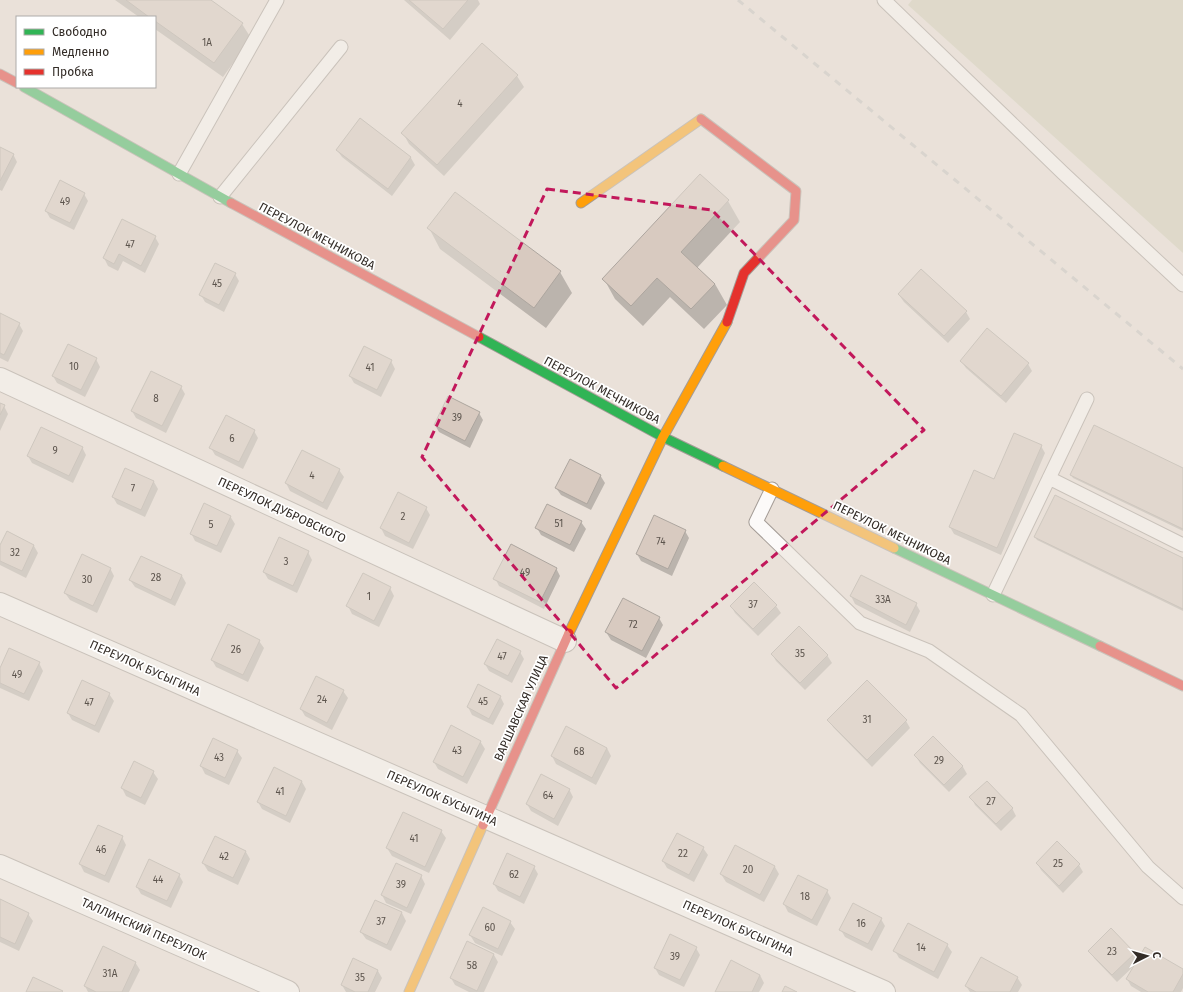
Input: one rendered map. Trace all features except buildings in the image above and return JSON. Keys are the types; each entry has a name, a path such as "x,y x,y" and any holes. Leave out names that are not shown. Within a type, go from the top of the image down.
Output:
{"street":[{"path":"0,74 16,82"},
{"name":"ПЕРЕУЛОК МЕЧНИКОВА","path":"26,88 220,197 663,437 1183,686"},
{"name":"ВАРШАВСКАЯ УЛИЦА","path":"409,992 564,641 663,437 728,322 744,273 794,220 796,191 701,120 582,203"},
{"name":"ПЕРЕУЛОК ДУБРОВСКОГО","path":"0,379 564,641"},
{"name":"ПЕРЕУЛОК БУСЫГИНА","path":"0,604 884,992"},
{"name":"ТАЛЛИНСКИЙ ПЕРЕУЛОК","path":"0,866 288,992"}],"lane":[{"path":"179,174 277,0"},
{"path":"884,0 1063,173 1183,285"},
{"path":"220,197 341,47"},
{"path":"993,594 1087,399"},
{"path":"1049,478 1183,545"},
{"path":"772,489 756,522 860,623 929,651 1021,715 1148,867 1183,898"}],"highlighted area":[{"path":"547,189 712,210 924,430 616,688 422,457"}],"shaded area":[{"path":"912,0 1183,0 1183,253 908,5"}],"railway":[{"path":"738,0 1183,369"}],"traffic: fast":[{"path":"26,88 231,203"},
{"path":"479,337 663,437 723,466"},
{"path":"894,548 1100,646"}],"traffic: slow":[{"path":"581,203 701,119"},
{"path":"569,633 663,437 727,322"},
{"path":"723,466 894,548"},
{"path":"409,992 483,825"}],"traffic: jam":[{"path":"0,74 16,82"},
{"path":"701,119 796,191 794,220 744,273 727,322"},
{"path":"231,203 479,337"},
{"path":"483,825 569,633"},
{"path":"1100,646 1183,686"}]}
